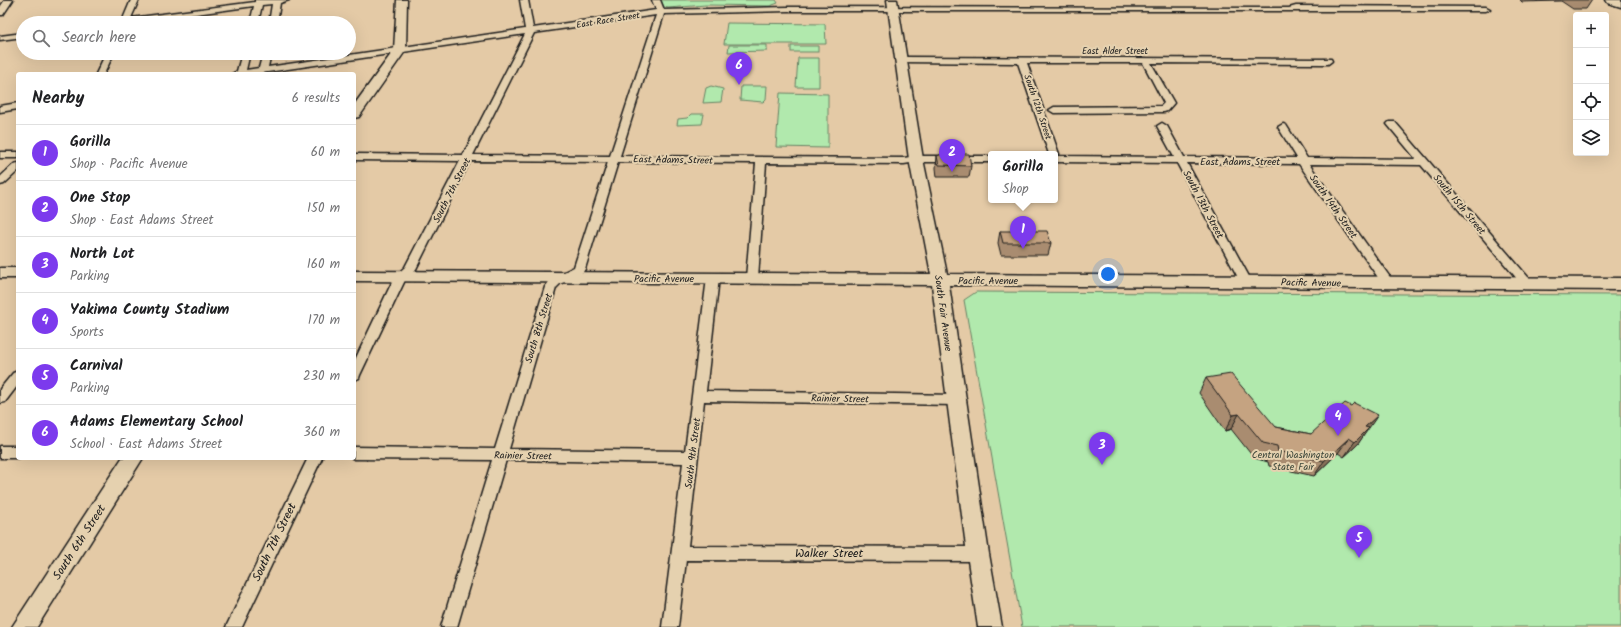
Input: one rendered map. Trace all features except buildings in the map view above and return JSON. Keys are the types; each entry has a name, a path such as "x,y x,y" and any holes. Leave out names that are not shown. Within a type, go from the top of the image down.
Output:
{"highway":[{"path":"1613,0 1621,3"}],"street":[{"path":"0,13 9,0"},
{"path":"128,16 136,0"},
{"path":"165,16 259,2 285,0"},
{"path":"356,111 400,50 402,0"},
{"path":"524,0 530,32"},
{"path":"656,0 661,12"},
{"path":"782,0 788,9"},
{"path":"1004,0 1008,10"},
{"path":"1114,0 1120,11"},
{"path":"1290,0 1296,8"},
{"path":"274,16 277,1"},
{"path":"256,16 259,2"},
{"name":"East Race Street","path":"356,56 661,12 892,5 1008,10 1120,11 1290,10 1296,8 1486,9"},
{"name":"South Fair Avenue","path":"892,5 902,60 916,159 940,280 978,554 990,627"},
{"name":"South 8th Street","path":"449,627 551,287 556,281 579,269 661,12"},
{"name":"South 7th Street","path":"356,371 401,276 410,269 530,32"},
{"path":"0,38 16,36"},
{"path":"101,72 107,60"},
{"path":"244,72 245,60"},
{"path":"263,70 265,60"},
{"name":"East Race Street","path":"250,72 332,60"},
{"name":"East Alder Street","path":"902,60 1328,61"},
{"name":"South 12th Street","path":"1022,61 1053,151"},
{"path":"1054,110 1164,109 1169,103 1146,61"},
{"path":"0,109 16,106"},
{"name":"South 15th Street","path":"1392,124 1528,284"},
{"name":"South 13th Street","path":"1162,126 1246,282"},
{"name":"South 14th Street","path":"1283,127 1302,155 1303,162 1388,283"},
{"path":"0,155 16,155"},
{"name":"East Adams Street","path":"1058,157 1181,161 1424,162"},
{"name":"East Adams Street","path":"356,158 615,158 904,161 916,159 988,159"},
{"path":"752,278 761,160"},
{"path":"0,182 16,168"},
{"path":"0,273 16,274"},
{"name":"Pacific Avenue","path":"356,276 1621,284"},
{"name":"South 9th Street","path":"670,627 700,396 713,278"},
{"path":"0,398 16,378"},
{"name":"Rainier Street","path":"700,396 956,400"},
{"path":"0,452 16,452"},
{"name":"Rainier Street","path":"356,453 691,457"},
{"name":"South 6th Street","path":"24,627 132,460"},
{"name":"South 7th Street","path":"234,627 314,460"},
{"name":"Walker Street","path":"679,553 978,554"}],"green space":[{"path":"661,0 776,0 778,3 770,6 706,5 668,8 664,7"},
{"path":"727,23 825,24 826,44 724,44"},
{"path":"729,45 767,45 767,51 728,52"},
{"path":"791,46 818,46 818,52 791,52"},
{"path":"798,58 819,58 819,87 796,87"},
{"path":"711,86 723,89 721,102 703,103 706,88"},
{"path":"741,86 767,86 766,99 763,102 740,100"},
{"path":"780,93 828,94 828,148 776,147"},
{"path":"691,114 704,114 702,124 677,125 678,119 687,118"},
{"name":"Central Washington State Fair","path":"976,292 1621,295 1621,627 1022,627 964,300"}],"place":[{"name":"Adams Elementary School","path":"739,85"},
{"name":"One Stop","path":"952,172"},
{"name":"Gorilla","path":"1023,249"},
{"name":"Yakima County Stadium","path":"1338,436"},
{"name":"North Lot","path":"1102,465"},
{"name":"Carnival","path":"1359,558"}]}
